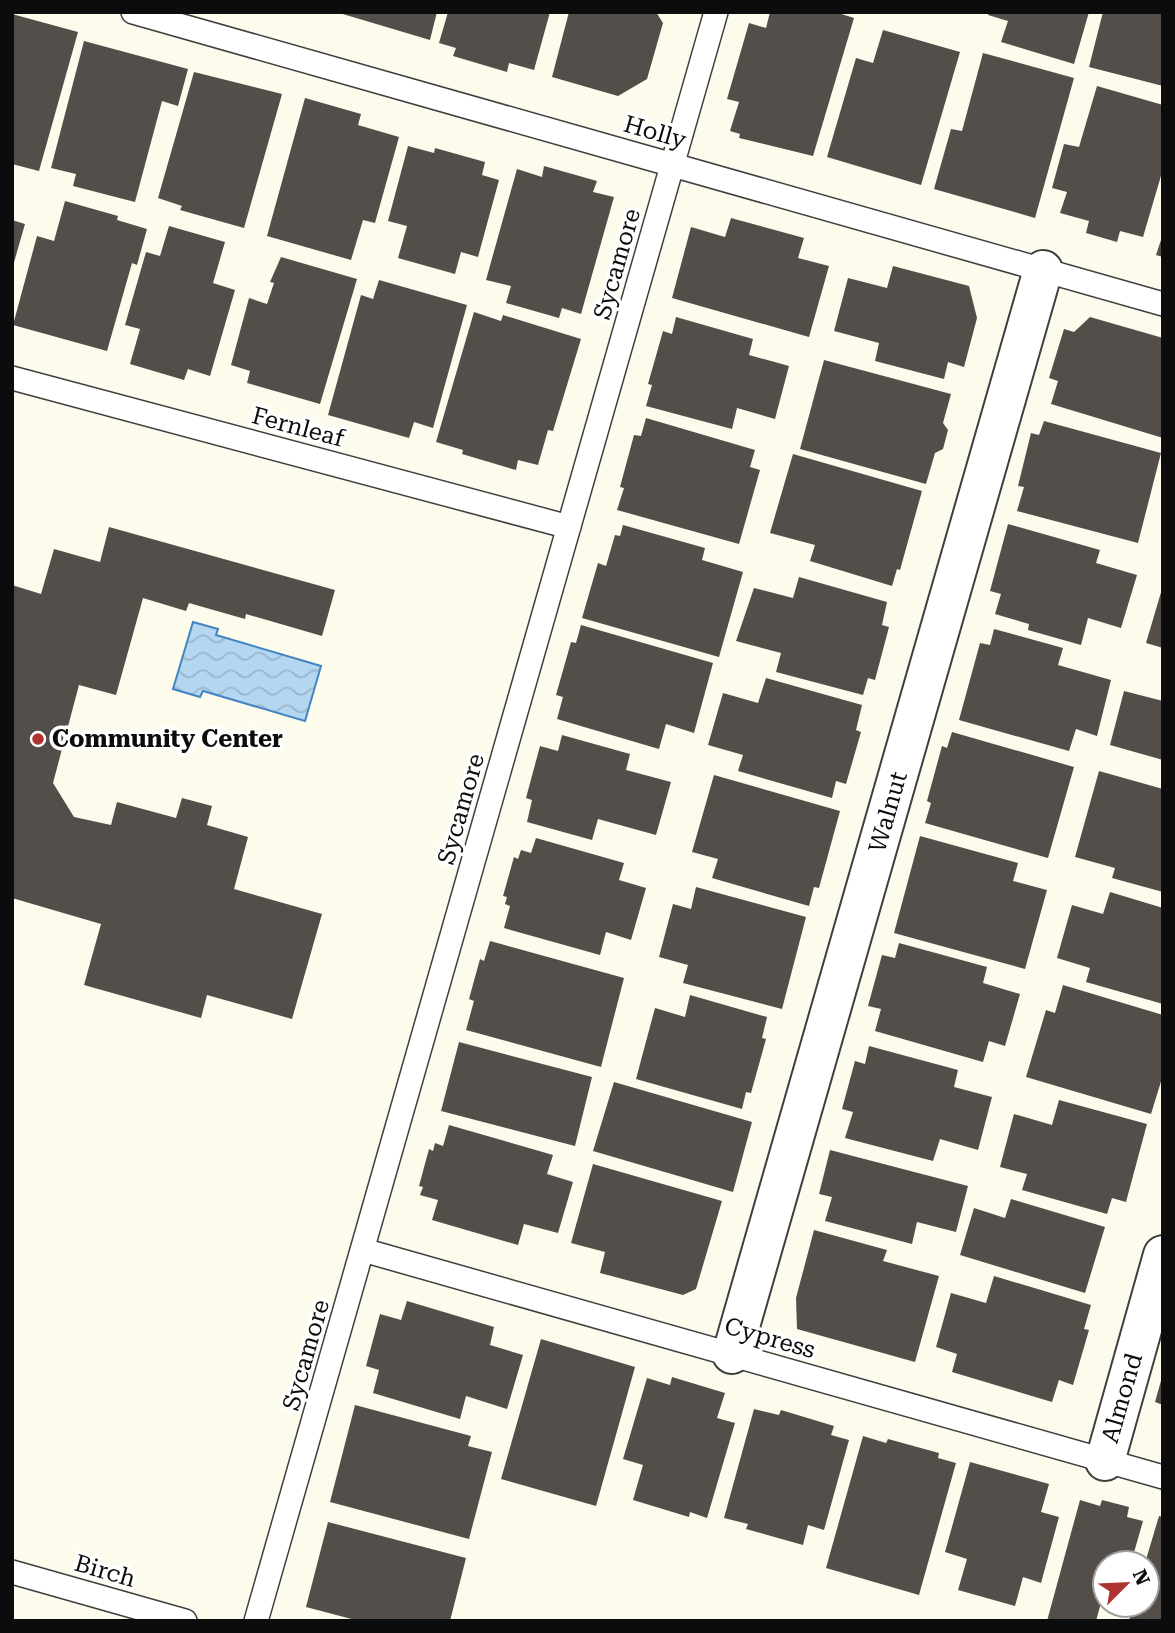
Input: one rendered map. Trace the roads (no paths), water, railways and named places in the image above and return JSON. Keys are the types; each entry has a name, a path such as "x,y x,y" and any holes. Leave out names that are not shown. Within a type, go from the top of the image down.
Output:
{"street":[{"name":"Walnut","path":"732,1354 1043,270"},
{"name":"Almond","path":"1105,1461 1163,1255"}],"lane":[{"name":"Holly","path":"132,12 1163,304"},
{"name":"Sycamore","path":"256,1621 716,12"},
{"name":"Fernleaf","path":"12,378 569,527"},
{"name":"Cypress","path":"363,1250 1163,1477"},
{"name":"Birch","path":"12,1572 184,1621"}],"water":[{"path":"193,622 218,629 216,635 321,666 305,721 203,691 200,697 173,689"}],"place":[{"name":"Community Center","path":"38,739"}]}
